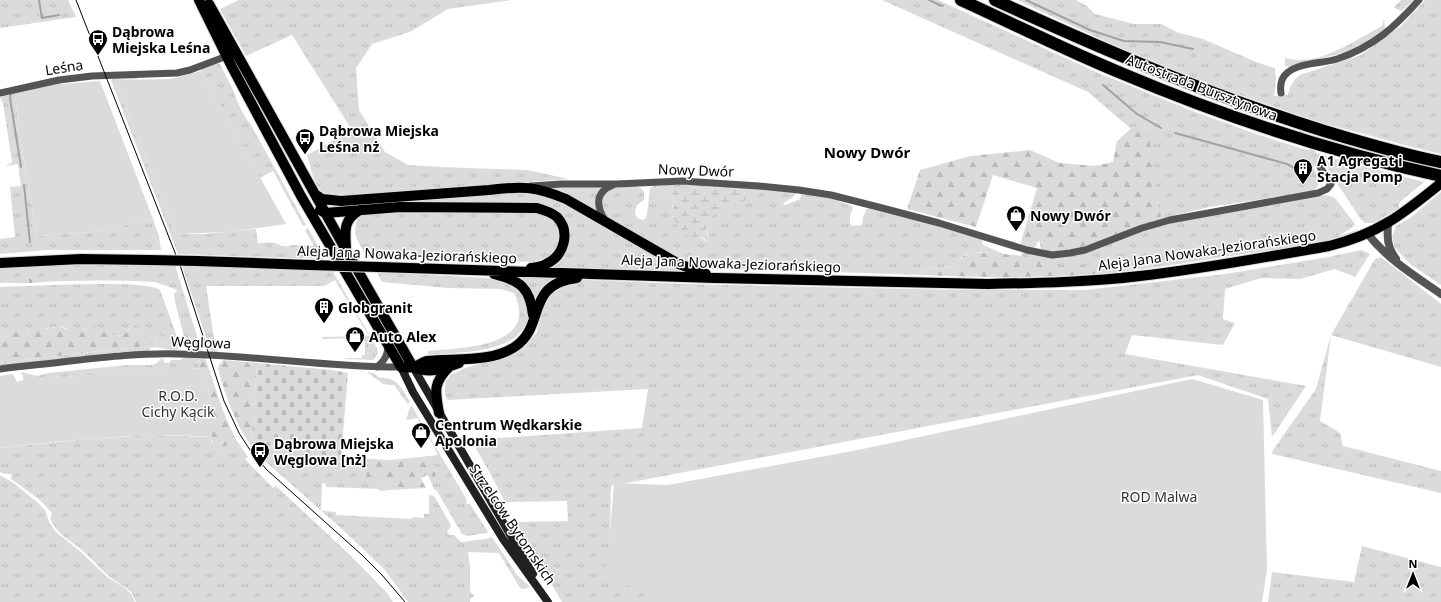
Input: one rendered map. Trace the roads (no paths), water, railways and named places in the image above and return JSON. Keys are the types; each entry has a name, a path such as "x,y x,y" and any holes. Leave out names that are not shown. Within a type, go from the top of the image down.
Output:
{"highway":[{"name":"Autostrada Bursztynowa","path":"961,0 1120,73 1254,124 1365,159 1441,176"},
{"name":"Autostrada Bursztynowa","path":"995,0 1068,34 1200,88 1274,115 1370,145 1423,159 1441,162"}],"main road":[{"name":"Strzelców Bytomskich","path":"199,0 301,196 388,344 421,405 499,534 548,602 521,551 439,413 400,342 346,250 206,0"},
{"name":"Aleja Jana Nowaka-Jeziorańskiego","path":"0,263 81,259 150,260 379,266 715,278 988,284 1082,281 1155,274 1341,244 1368,234 1388,223 1441,184"},
{"path":"315,194 322,199 342,201 520,186 533,188 552,193 566,199 605,220 679,264 715,278"},
{"path":"301,196 310,204 326,213 400,207 518,207 537,208 549,211 557,218 562,226 564,244 560,252 555,259 546,265 514,271"},
{"path":"322,232 322,221 326,213 330,208 342,201"},
{"path":"346,250 346,225 350,217 362,210"},
{"path":"479,270 502,276 523,287 529,296 533,319"},
{"path":"401,367 413,367 423,371 430,371 505,352 516,346 528,333 539,302 548,290 558,282 567,279 605,274"},
{"path":"400,342 418,358 425,361 469,360"},
{"path":"413,367 425,361"},
{"path":"439,413 436,386 442,374 449,366"}],"street":[{"path":"1281,93 1281,83 1288,72 1304,65 1335,60 1367,46 1385,35 1419,0"},
{"name":"Leśna","path":"0,93 59,80 92,76 177,73 190,70 227,56"},
{"name":"Nowy Dwór","path":"520,186 682,181 759,186 817,193 916,217 1027,250 1052,255 1085,250 1170,220 1318,193 1327,189 1331,184 1320,168"},
{"path":"605,220 599,208 600,197 608,187 617,184"},
{"path":"1388,223 1388,244 1392,254 1403,267"},
{"path":"1368,234 1378,247 1441,294"},
{"path":"377,366 385,360 387,356 388,344"},
{"name":"Węglowa","path":"0,369 99,358 155,354 226,356 401,367"}],"waterway":[{"path":"39,0 42,18 59,15"},
{"path":"929,0 942,6"},
{"path":"1026,0 1090,30 1124,41 1160,42 1193,49"},
{"path":"1103,85 1137,114 1161,128"},
{"path":"11,93 10,98 21,167"},
{"path":"1175,133 1287,164 1300,171"},
{"path":"24,185 30,242"}],"tunnel":[{"path":"1281,93 1288,111 1320,167"}],"tram line":[{"path":"76,0 181,268 224,401 239,433 250,450 267,470 362,555 382,575 405,602"}],"place":[{"name":"Dąbrowa Miejska Leśna","path":"98,56"},
{"name":"Dąbrowa Miejska Leśna nż","path":"305,155"},
{"name":"A1 Agregat i Stacja Pomp","path":"1303,185"},
{"name":"Nowy Dwór","path":"1016,232"},
{"name":"Globgranit","path":"324,324"},
{"name":"Auto Alex","path":"355,353"},
{"name":"Centrum Wędkarskie Apolonia","path":"421,449"},
{"name":"Dąbrowa Miejska Węglowa [nż]","path":"260,468"}],"district":[{"name":"Nowy Dwór","path":"867,152"}],"park label":[{"name":"R.O.D. Cichy Kącik","path":"178,404"},
{"name":"ROD Malwa","path":"1159,496"}]}
